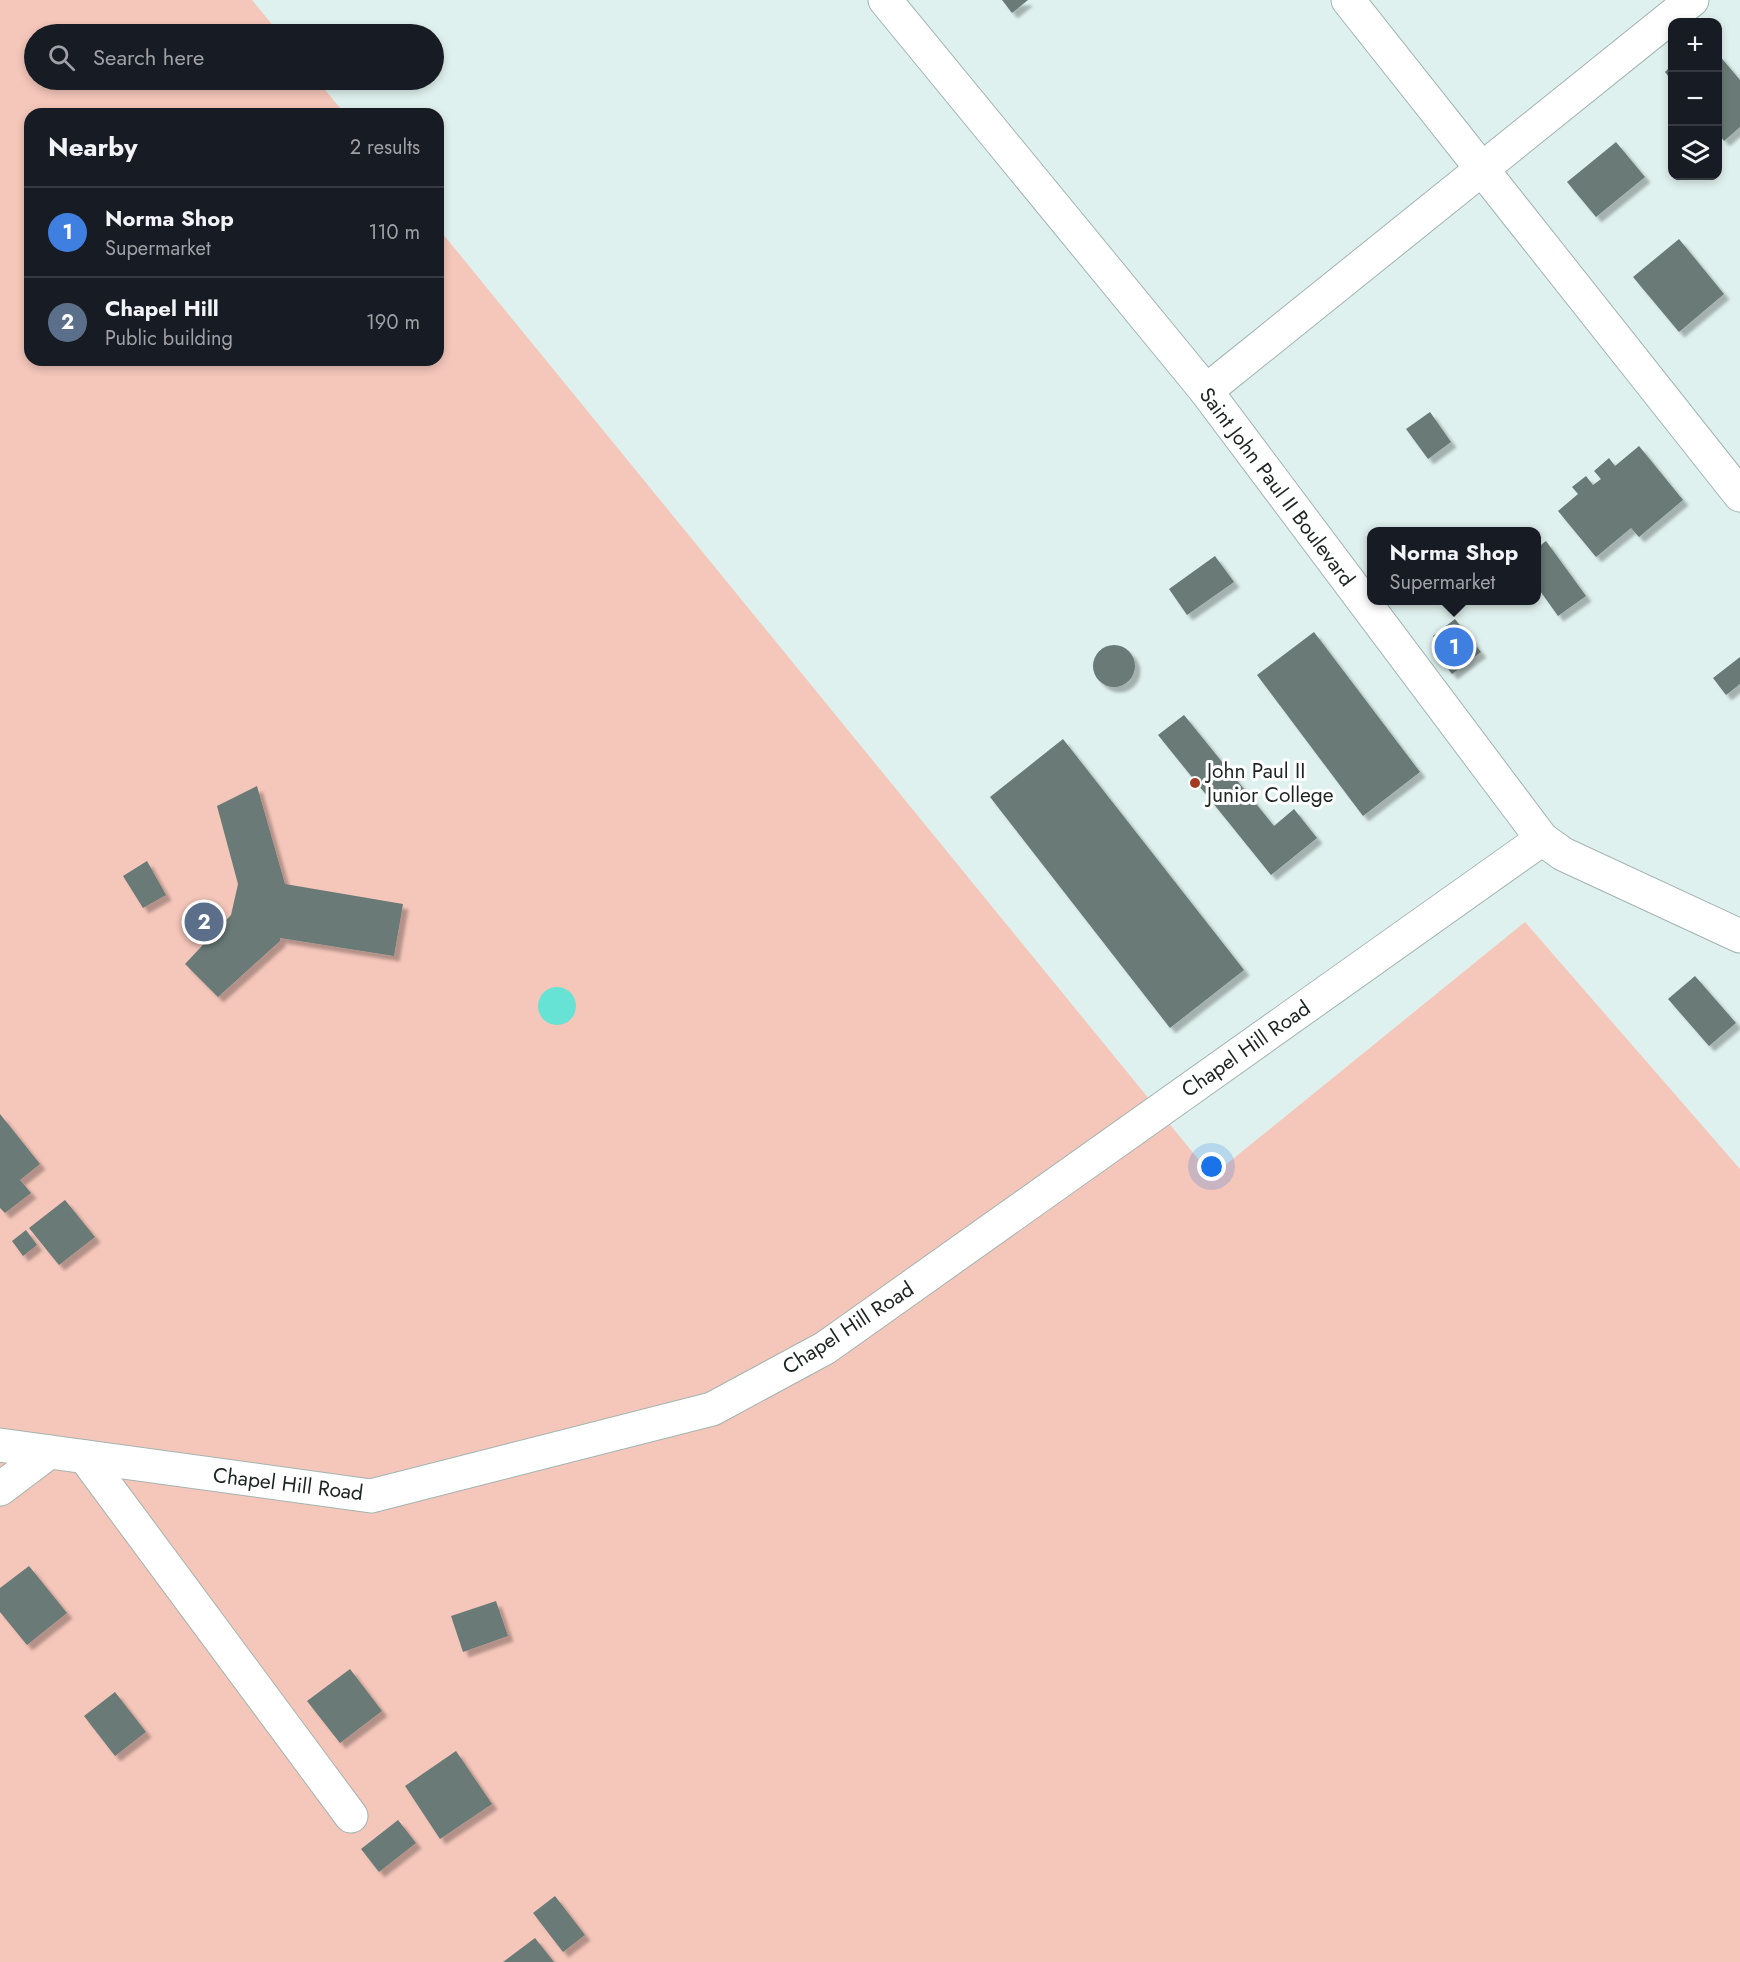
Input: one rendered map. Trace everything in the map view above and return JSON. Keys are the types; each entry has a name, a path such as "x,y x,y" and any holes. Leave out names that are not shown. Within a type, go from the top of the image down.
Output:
{"street":[{"name":"Saint John Paul II Boulevard","path":"885,0 1206,391 1542,839 1563,854 1740,936"},
{"path":"1348,0 1740,495"},
{"path":"1206,391 1692,0"},
{"name":"Chapel Hill Road","path":"0,1445 371,1496 712,1409 825,1348 1542,839"},
{"path":"0,1489 48,1452"},
{"path":"85,1456 351,1816"}],"shaded area":[{"path":"0,0 252,0 272,24 24,24 24,90 325,90 340,108 24,108 24,366 444,366 444,235 1212,1176 1525,922 1740,1169 1740,1962 0,1962"}],"water":[{"path":"557,987 564,988 570,993 575,999 575,1013 570,1019 564,1024 557,1025 550,1024 544,1019 539,1013 538,1006 539,999 544,993 550,988"}],"building":[{"path":"1002,0 1028,0 1012,13"},
{"path":"1722,59 1740,80 1740,127 1724,141 1722,138"},
{"path":"1616,142 1645,177 1596,217 1567,182"},
{"path":"1679,239 1724,294 1679,332 1633,277"},
{"path":"1430,412 1451,442 1428,459 1406,429"},
{"path":"1639,446 1683,500 1639,537 1631,528 1596,557 1558,511 1578,494 1572,487 1586,476 1593,485 1601,479 1594,471 1609,458 1615,466"},
{"path":"1546,541 1586,596 1558,616 1541,592 1541,545"},
{"path":"1215,556 1234,582 1187,615 1169,589"},
{"path":"1455,619 1481,652 1452,674 1442,661 1449,656 1433,636"},
{"path":"1314,632 1420,772 1363,816 1257,675"},
{"path":"1114,645 1129,651 1135,666 1129,681 1114,687 1099,681 1093,666 1099,651"},
{"path":"1740,657 1740,684 1726,695 1713,678"},
{"path":"1184,715 1274,826 1294,809 1317,838 1271,875 1158,735"},
{"path":"1063,739 1244,970 1170,1028 990,797"},
{"path":"257,786 285,884 403,904 394,956 280,938 280,941 218,997 185,964 231,915 238,884 217,806"},
{"path":"147,861 166,895 143,908 123,876"},
{"path":"1695,976 1736,1023 1709,1046 1668,999"},
{"path":"0,1114 40,1164 20,1180 31,1193 5,1213 0,1208"},
{"path":"65,1200 95,1237 59,1265 29,1228"},
{"path":"26,1230 37,1245 23,1256 12,1241"},
{"path":"29,1566 67,1613 27,1645 0,1612 0,1588"},
{"path":"496,1601 508,1636 463,1652 451,1616"},
{"path":"350,1669 382,1711 340,1743 307,1701"},
{"path":"115,1692 146,1732 115,1756 84,1716"},
{"path":"456,1751 492,1804 440,1839 405,1786"},
{"path":"398,1820 416,1843 379,1872 361,1849"},
{"path":"555,1896 585,1935 563,1952 533,1913"},
{"path":"535,1938 554,1962 503,1962"}],"place":[{"name":"Norma Shop","path":"1454,647"},
{"name":"John Paul II Junior College","path":"1195,783"},
{"name":"Chapel Hill","path":"204,922"}]}
